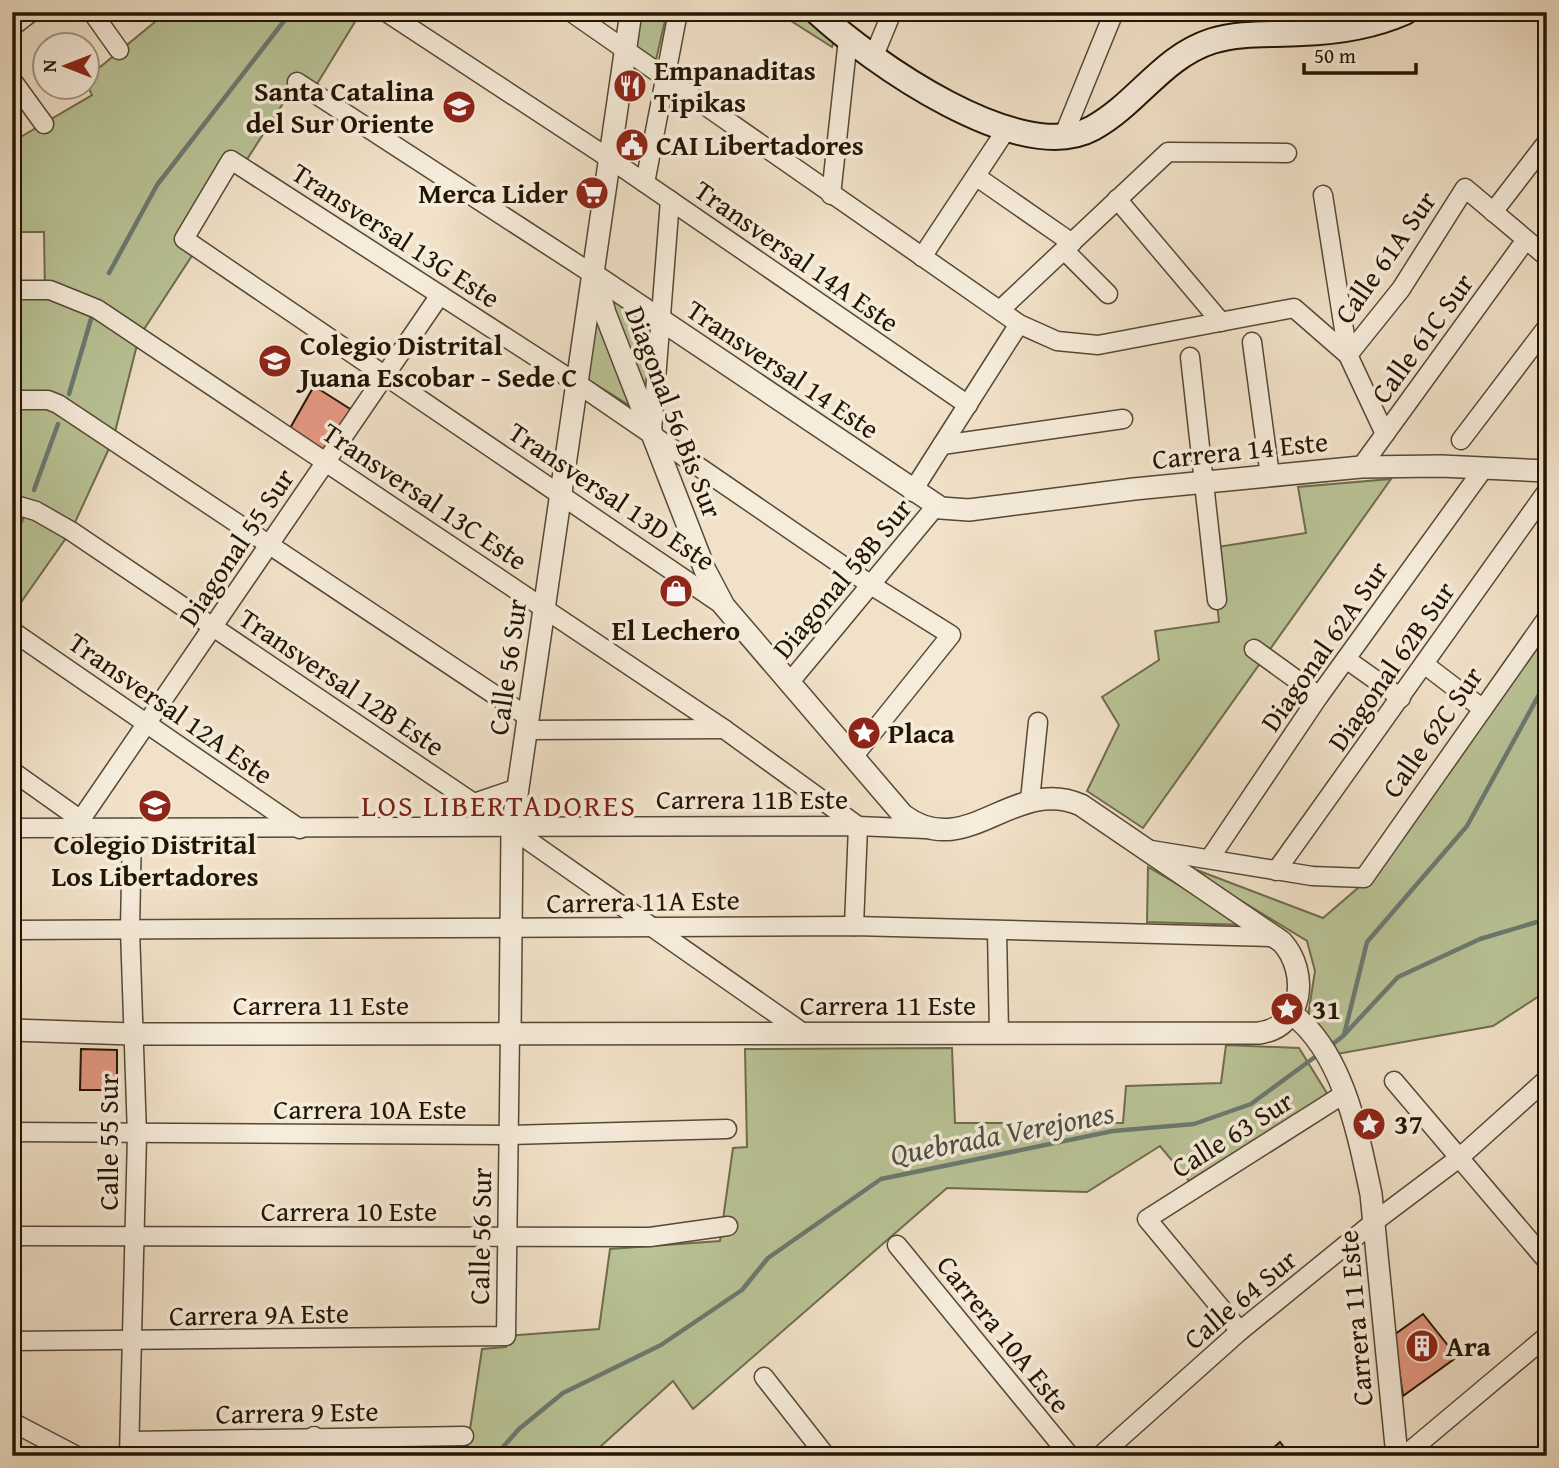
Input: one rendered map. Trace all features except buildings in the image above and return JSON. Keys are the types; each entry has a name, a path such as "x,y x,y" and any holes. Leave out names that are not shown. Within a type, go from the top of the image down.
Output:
{"main road":[{"path":"817,12 873,58 908,81 973,115 1008,127 1063,137 1079,134 1105,121 1165,65 1202,44 1247,35 1350,28 1405,12"}],"street":[{"path":"12,25 29,12"},
{"path":"92,12 119,50"},
{"name":"Transversal 14A Este","path":"386,12 610,159 968,405"},
{"path":"571,12 1019,324 1044,336 1070,344 1112,343 1222,322 1117,199"},
{"name":"Calle 56 Sur","path":"506,1336 512,829 631,12"},
{"path":"645,183 678,12"},
{"path":"873,58 892,12"},
{"path":"1063,137 1114,12"},
{"path":"831,195 848,39"},
{"path":"12,80 44,124"},
{"path":"297,82 594,275"},
{"path":"922,257 978,177 1008,127"},
{"path":"1547,142 1493,212 1547,257"},
{"path":"1000,310 1167,152 1287,153"},
{"name":"Transversal 13G Este","path":"184,239 231,160 578,384 871,584 951,635 853,757"},
{"path":"978,177 1068,246 1108,294"},
{"name":"Calle 61A Sur","path":"1348,355 1401,289 1465,188 1493,212"},
{"name":"Calle 61A Sur","path":"1323,195 1348,355 1362,392 1385,434"},
{"path":"652,434 670,200"},
{"name":"Transversal 13D Este","path":"184,239 723,606 903,815 925,829"},
{"name":"Calle 61C Sur","path":"1361,467 1525,241"},
{"name":"Transversal 14 Este","path":"594,275 912,492 938,507"},
{"name":"Diagonal 56 Bis Sur","path":"594,275 605,313 705,570 723,606"},
{"name":"Transversal 13C Este","path":"12,290 50,290 97,309 724,729 858,826"},
{"name":"Diagonal 55 Sur","path":"78,824 440,295"},
{"name":"Calle 61A Sur","path":"1222,322 1294,309 1348,355"},
{"path":"912,492 1019,324"},
{"path":"1461,440 1547,327"},
{"path":"1252,342 1270,476"},
{"path":"1190,357 1217,600"},
{"path":"12,400 48,400 58,404 269,545 527,724 724,729"},
{"path":"942,445 1123,419"},
{"name":"Carrera 14 Este","path":"938,507 968,510 1204,482 1361,467 1547,471"},
{"name":"Diagonal 62A Sur","path":"1210,858 1319,696 1484,468"},
{"name":"Diagonal 62B Sur","path":"1276,871 1547,491"},
{"name":"Transversal 12B Este","path":"12,504 36,511 213,627 512,829 802,1032"},
{"name":"Diagonal 58B Sur","path":"789,683 938,507"},
{"name":"Calle 62C Sur","path":"1276,871 1364,878 1547,618"},
{"name":"Transversal 12A Este","path":"12,631 300,829"},
{"path":"1254,649 1319,696"},
{"path":"1346,659 1401,698"},
{"path":"1424,664 1483,709"},
{"path":"1030,800 1038,722"},
{"path":"12,771 78,824"},
{"path":"474,803 518,788"},
{"name":"Carrera 11B Este","path":"12,828 78,824 132,828 300,829 858,826 947,832 1030,800 1051,797 1071,800 1275,937"},
{"path":"854,926 858,826"},
{"name":"Calle 55 Sur","path":"130,1449 137,1135 130,930 132,828"},
{"path":"1145,849 1276,871"},
{"name":"Carrera 11A Este","path":"12,930 854,926 1275,937"},
{"path":"997,930 999,1033"},
{"path":"1275,937 1293,956 1299,974 1299,992 1291,1013"},
{"name":"Carrera 11 Este","path":"12,1030 133,1034 1259,1033 1275,1029 1291,1013 1318,1041 1341,1085 1364,1164 1374,1222 1397,1456"},
{"name":"Calle 64 Sur","path":"1100,1456 1240,1331 1374,1222 1459,1158 1547,1079"},
{"path":"1394,1081 1547,1261"},
{"name":"Calle 63 Sur","path":"1240,1331 1147,1219 1341,1085"},
{"name":"Carrera 10A Este","path":"12,1132 137,1135 509,1135 727,1129"},
{"name":"Carrera 10 Este","path":"12,1236 650,1237 728,1226"},
{"name":"Carrera 10A Este","path":"897,1245 1070,1456"},
{"name":"Carrera 9A Este","path":"12,1341 133,1342 506,1336"},
{"path":"1404,1456 1547,1336"},
{"path":"764,1377 826,1456"},
{"path":"12,1422 77,1456"},
{"path":"313,1456 314,1436"},
{"name":"Carrera 9 Este","path":"130,1449 314,1436 464,1436"}],"green space":[{"path":"167,12 361,12 312,92 297,82 242,167 231,161 185,238 197,248 139,337 113,440 71,531 12,615 12,297 45,295 44,232 12,232 12,142 80,102 102,102 102,65"},
{"path":"641,12 667,12 656,60 635,48"},
{"path":"777,12 805,12 834,41 832,47"},
{"path":"602,291 651,324 647,398"},
{"path":"594,309 632,407 587,379"},
{"path":"1391,479 1143,828 1087,791 1119,725 1102,697 1159,660 1155,631 1219,622 1211,548 1306,533 1298,487"},
{"path":"1547,625 1544,907 1547,907 1547,991 1493,1026 1337,1054 1308,1016 1315,971 1307,941 1181,864 1323,918 1373,875"},
{"path":"1148,867 1247,925 1147,922"},
{"path":"1226,1045 1299,1048 1328,1095 1189,1181 1160,1146 1087,1192 947,1188 693,1409 673,1381 590,1456 466,1456 482,1349 506,1347 506,1336 599,1329 610,1249 720,1241 733,1148 747,1147 745,1049 952,1048 955,1123 1123,1123 1126,1086 1221,1083"}],"waterway":[{"path":"109,273 157,185 291,12"},
{"path":"69,394 91,319"},
{"path":"34,490 58,424"},
{"path":"12,540 22,519"},
{"path":"1344,1035 1367,942 1467,826 1547,680"},
{"name":"Quebrada Verejones","path":"1329,1047 1343,1036 1398,977 1480,939 1547,919"},
{"name":"Quebrada Verejones","path":"495,1456 519,1429 563,1393 661,1345 742,1290 768,1258 881,1179 1113,1131 1194,1124 1251,1104 1319,1054"}],"place":[{"name":"Empanaditas Tipikas","path":"630,86"},
{"name":"Santa Catalina del Sur Oriente","path":"459,107"},
{"name":"CAI Libertadores","path":"632,145"},
{"name":"Merca Lider","path":"592,193"},
{"name":"Colegio Distrital Juana Escobar - Sede C","path":"275,361"},
{"name":"El Lechero","path":"676,591"},
{"name":"Placa","path":"864,733"},
{"name":"Colegio Distrital Los Libertadores","path":"155,806"},
{"name":"31","path":"1287,1009"},
{"name":"37","path":"1369,1124"},
{"name":"Ara","path":"1422,1346"}],"district":[{"name":"LOS LIBERTADORES","path":"499,806"}]}
